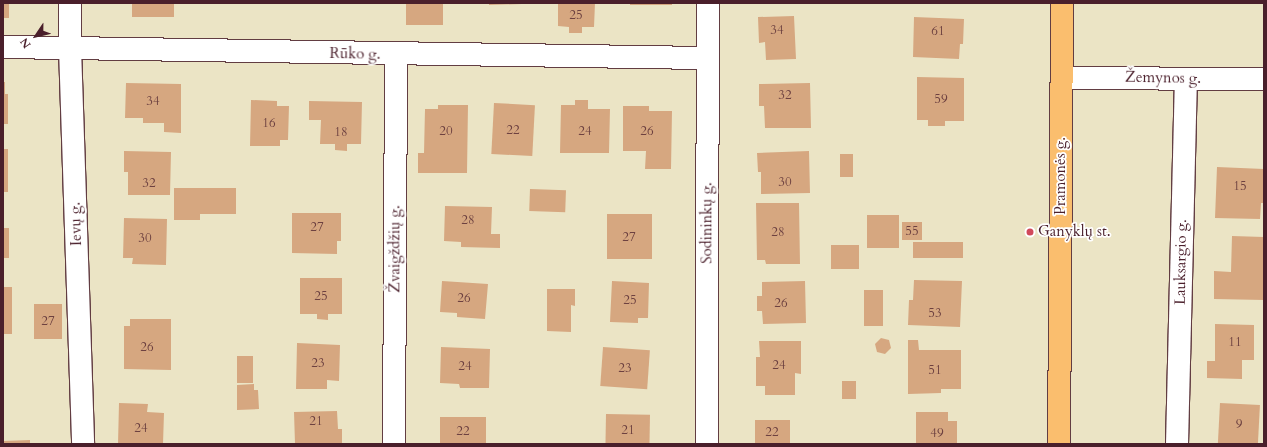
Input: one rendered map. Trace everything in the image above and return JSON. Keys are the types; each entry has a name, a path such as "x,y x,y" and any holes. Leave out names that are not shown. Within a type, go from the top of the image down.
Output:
{"main road":[{"name":"Pramonės g.","path":"1059,444 1062,3"}],"street":[{"name":"Ievų g.","path":"70,3 70,48 83,444"},
{"name":"Sodininkų g.","path":"707,444 708,3"},
{"name":"Rūko g.","path":"3,48 707,58"},
{"name":"Žvaigždžių g.","path":"394,444 396,54"},
{"name":"Žemynos g.","path":"1062,78 1128,77 1186,80 1264,79"},
{"name":"Lauksargio g.","path":"1177,444 1186,80"}],"building":[{"path":"3,3 9,3 9,18 3,18"},
{"path":"132,3 174,3 174,17 132,17"},
{"path":"406,3 443,3 443,25 406,25"},
{"path":"489,3 522,3 522,4 489,5"},
{"path":"558,3 595,3 594,27 582,27 582,33 569,33 569,27 558,26"},
{"path":"630,3 672,3 672,5 630,5"},
{"path":"794,16 796,59 766,60 765,42 759,43 758,17"},
{"path":"914,17 964,19 963,44 960,44 959,59 913,57"},
{"path":"917,77 964,78 964,121 945,121 945,126 928,126 928,120 917,120"},
{"path":"3,82 5,82 5,94 8,94 8,124 3,124"},
{"path":"126,83 181,84 181,133 164,132 164,123 143,123 143,118 125,118"},
{"path":"810,83 811,128 765,128 764,106 759,106 759,84"},
{"path":"251,100 277,101 277,106 289,106 288,140 280,140 280,146 250,146"},
{"path":"575,100 588,100 588,109 610,109 609,153 560,153 561,105 575,105"},
{"path":"309,101 362,102 361,144 347,144 347,151 335,150 335,144 320,144 321,120 309,120"},
{"path":"494,103 535,105 532,156 491,154"},
{"path":"438,105 468,105 467,173 418,173 418,153 424,153 425,109 438,109"},
{"path":"623,106 649,106 649,111 672,111 671,169 645,169 646,151 623,151"},
{"path":"3,149 8,149 8,192 3,192"},
{"path":"124,151 171,152 170,195 128,195 128,172 124,172"},
{"path":"809,151 810,193 761,194 761,172 758,172 757,153"},
{"path":"840,154 853,154 853,177 840,177"},
{"path":"1217,167 1264,169 1264,203 1261,203 1260,219 1215,218"},
{"path":"174,188 236,188 236,214 200,214 200,220 174,220"},
{"path":"530,189 566,190 565,212 529,211"},
{"path":"756,203 799,203 800,264 766,264 765,260 757,260"},
{"path":"445,206 492,207 491,234 500,234 500,248 461,247 461,242 444,241"},
{"path":"292,213 341,213 341,241 337,241 337,254 292,253"},
{"path":"607,214 652,214 652,259 607,259"},
{"path":"867,215 899,215 899,248 867,248"},
{"path":"124,218 167,219 166,265 132,264 133,258 123,258"},
{"path":"902,222 922,222 922,240 902,240"},
{"path":"3,228 9,228 9,258 3,258"},
{"path":"1232,236 1264,237 1264,300 1214,299 1214,271 1231,272"},
{"path":"913,242 963,242 963,258 913,258"},
{"path":"831,245 859,245 859,269 831,269"},
{"path":"300,278 342,278 342,314 328,314 328,320 317,319 317,314 300,314"},
{"path":"914,280 962,281 960,327 908,325 909,300 913,300"},
{"path":"442,281 488,284 485,319 457,317 457,313 440,312"},
{"path":"612,281 649,283 648,318 638,318 638,323 610,322"},
{"path":"805,281 806,323 763,324 762,311 757,311 757,296 762,296 762,282"},
{"path":"3,287 12,287 12,334 3,334"},
{"path":"547,289 575,289 575,306 571,305 571,332 547,331"},
{"path":"864,290 883,290 883,326 864,326"},
{"path":"34,304 62,304 62,339 34,339"},
{"path":"130,319 171,319 171,370 124,369 124,326 130,326"},
{"path":"1215,324 1254,325 1254,360 1242,360 1242,379 1207,378 1207,361 1215,361"},
{"path":"881,338 889,340 891,348 885,354 877,352 875,344"},
{"path":"908,340 918,340 919,350 961,350 961,389 941,389 941,393 908,394"},
{"path":"759,341 801,341 801,374 795,373 795,395 765,395 765,386 756,386 756,357 760,357"},
{"path":"297,343 340,345 339,381 327,380 327,389 296,389"},
{"path":"441,347 490,349 489,388 460,388 459,384 440,383"},
{"path":"603,347 650,350 647,389 600,386"},
{"path":"237,356 253,356 253,383 237,383"},
{"path":"842,381 856,381 856,399 842,399"},
{"path":"254,384 254,390 258,390 259,409 237,410 237,385"},
{"path":"119,403 148,404 147,412 164,413 163,444 118,444"},
{"path":"1220,403 1260,405 1258,444 1218,444"},
{"path":"337,411 338,429 342,429 342,444 295,444 294,412"},
{"path":"916,412 948,412 948,421 957,421 957,444 916,444"},
{"path":"606,414 650,415 649,444 605,444"},
{"path":"440,417 486,417 486,444 440,444"},
{"path":"755,420 790,420 790,444 755,444"},
{"path":"30,440 30,444 3,444 3,441"}],"place":[{"name":"Ganyklų st.","path":"1030,232"}]}
